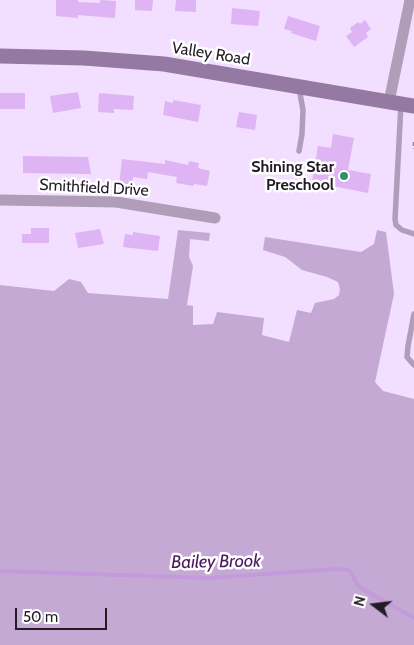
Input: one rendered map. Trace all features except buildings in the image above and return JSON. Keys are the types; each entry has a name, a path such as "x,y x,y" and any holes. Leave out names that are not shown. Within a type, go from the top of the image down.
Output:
{"main road":[{"name":"Valley Road","path":"0,56 84,58 164,64 401,104"}],"street":[{"path":"401,104 410,0"},
{"name":"Smithfield Drive","path":"0,200 116,202 215,218"}],"lane":[{"path":"298,86 303,110 299,151"},
{"path":"401,104 395,219 396,224 402,230 414,234"},
{"path":"414,314 408,346 408,357 414,365"}],"path":[{"path":"414,142 414,149"}],"shaded area":[{"path":"178,230 210,233 209,241 190,239 189,257 193,266 187,305 193,306 193,325 213,324 217,312 264,318 262,335 289,342 297,310 311,313 315,303 334,299 339,295 340,289 338,282 302,270 285,257 263,250 265,237 361,252 374,244 377,230 386,232 394,294 375,382 383,391 414,399 414,645 0,645 0,285 54,291 69,279 81,282 88,293 168,299"}],"waterway":[{"name":"Bailey Brook","path":"0,571 210,578 335,569 349,570 359,587 414,618"}],"place":[{"name":"Shining Star Preschool","path":"344,176"}]}
